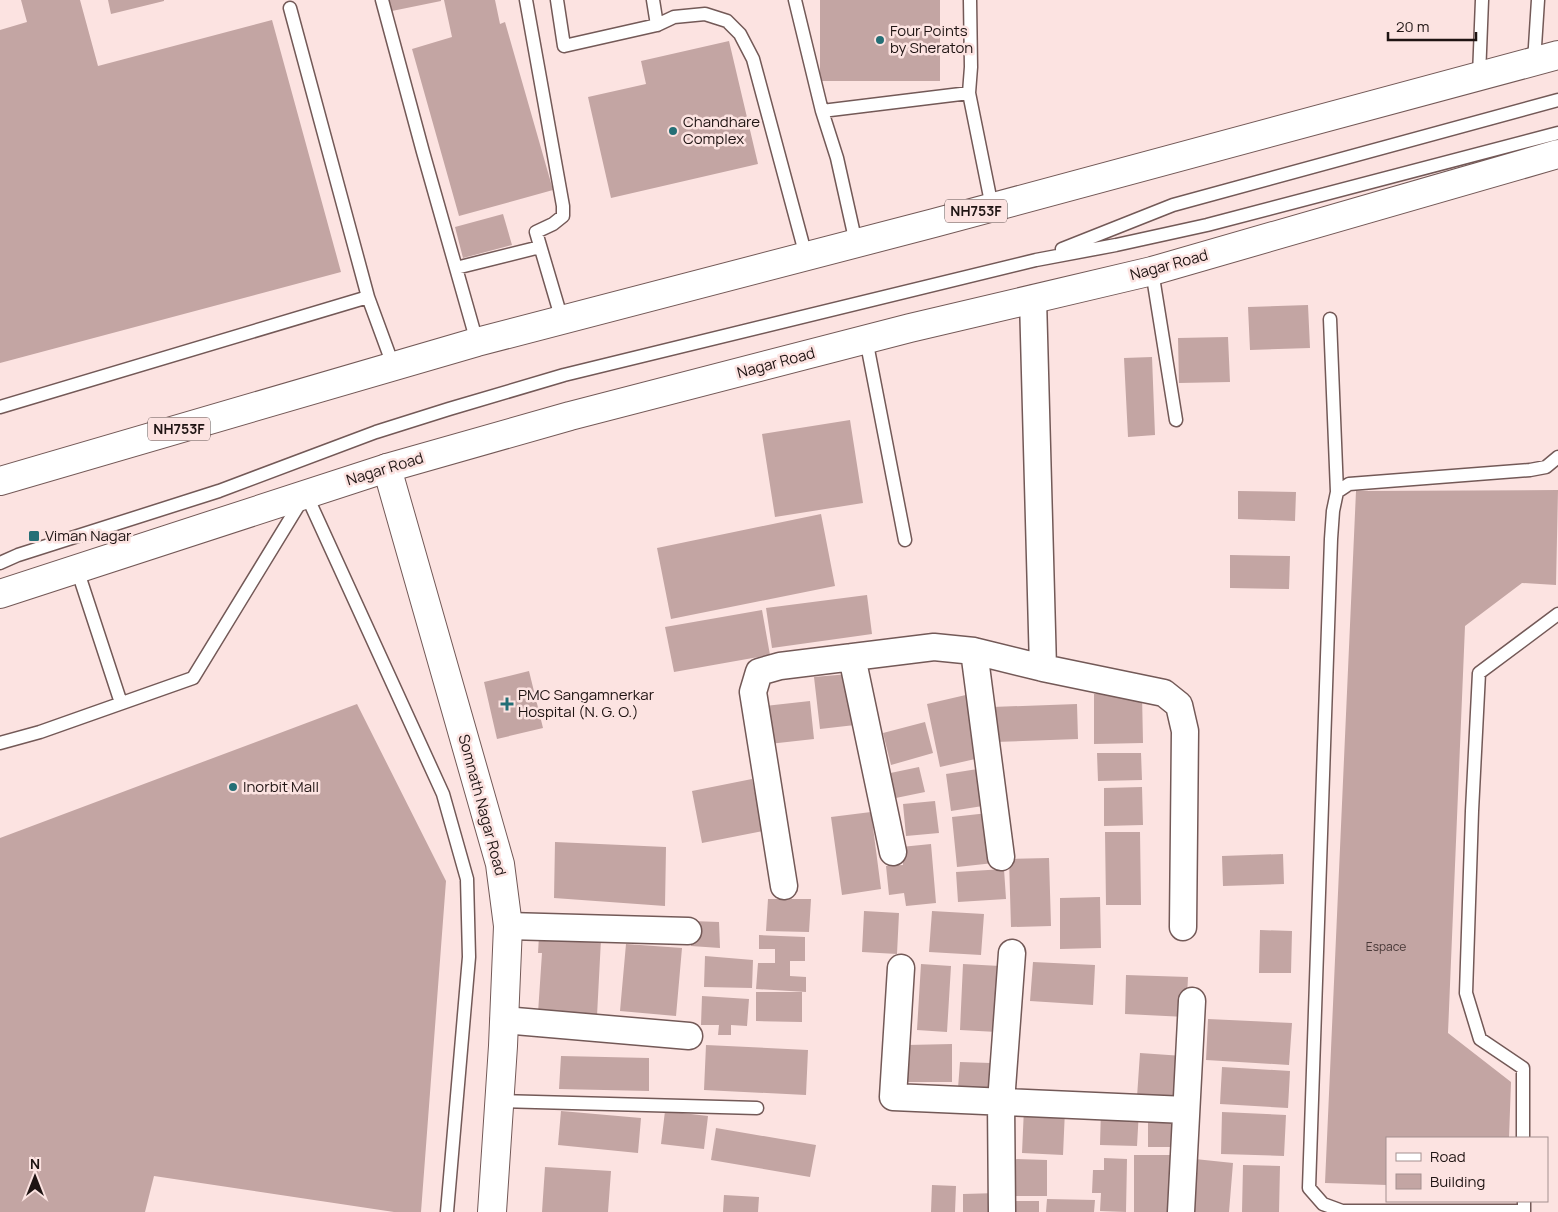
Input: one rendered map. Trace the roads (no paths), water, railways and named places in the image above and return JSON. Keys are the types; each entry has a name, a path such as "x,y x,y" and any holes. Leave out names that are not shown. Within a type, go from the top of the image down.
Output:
{"main road":[{"name":"NH753F","path":"0,481 477,342 992,207 1546,58"},
{"name":"Nagar Road","path":"0,594 387,468 570,416 959,315 1152,271 1558,154"},
{"name":"Somnath Nagar Road","path":"387,468 500,864 508,926 500,1101 492,1212"}],"street":[{"path":"1033,299 1043,668"},
{"path":"784,886 753,692 759,672 780,666 934,647 974,651 1043,668 1164,693 1179,705 1185,731 1183,927"},
{"path":"974,651 1001,856"},
{"path":"852,657 893,852"},
{"path":"508,926 688,931"},
{"path":"1002,1212 1001,1102 1012,953"},
{"path":"901,968 893,1098 1186,1110"},
{"path":"1181,1212 1192,1001"},
{"path":"504,1020 690,1036"}],"lane":[{"path":"382,0 477,342"},
{"path":"526,0 562,206 562,216 553,224 536,232 562,320"},
{"path":"557,0 564,46 657,25 674,17 705,14 727,21 740,34 753,59 806,256"},
{"path":"653,0 657,25"},
{"path":"795,0 822,111 837,158 856,243"},
{"path":"970,0 971,68 969,93 992,207"},
{"path":"1479,76 1482,0"},
{"path":"1538,0 1546,58"},
{"path":"290,8 368,297 393,365"},
{"path":"822,111 969,93"},
{"path":"1036,260 1174,205 1558,100"},
{"path":"0,562 219,491 376,432 449,408 564,375 1036,260 1116,246 1207,225 1558,133"},
{"path":"456,268 540,247"},
{"path":"1152,271 1176,420"},
{"path":"0,407 368,297"},
{"path":"1330,318 1337,492 1333,511 1331,539 1309,1188 1322,1204 1342,1211 1524,1211 1524,1202"},
{"path":"866,339 905,540"},
{"path":"1337,492 1349,484 1530,470 1546,467 1558,457"},
{"path":"0,743 40,732 193,678 306,494"},
{"path":"306,494 443,794 468,879 469,957 447,1212"},
{"path":"0,558 18,555"},
{"path":"77,569 121,703"},
{"path":"1524,1137 1523,1068 1480,1039 1466,994 1479,673 1558,614"},
{"path":"500,1101 757,1108"}],"place":[{"name":"Four Points by Sheraton","path":"880,40"},
{"name":"Chandhare Complex","path":"673,131"},
{"name":"Viman Nagar","path":"34,536"},
{"name":"PMC Sangamnerkar Hospital (N. G. O.)","path":"507,704"},
{"name":"Inorbit Mall","path":"233,787"}]}
